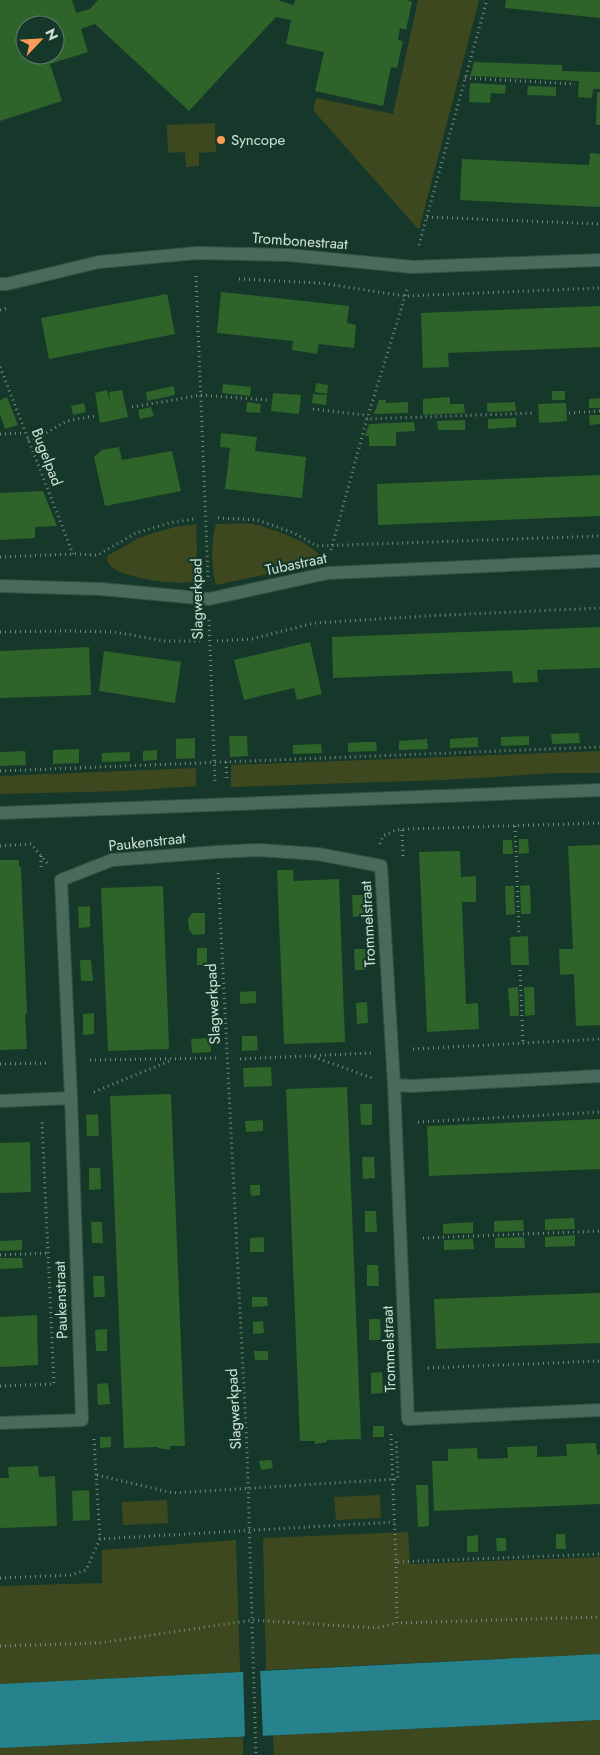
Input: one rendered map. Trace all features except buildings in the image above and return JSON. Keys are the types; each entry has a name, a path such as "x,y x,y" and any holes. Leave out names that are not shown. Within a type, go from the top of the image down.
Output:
{"street":[{"name":"Trombonestraat","path":"0,284 7,284 99,262 197,253 289,255 413,267 600,260"},
{"name":"Tubastraat","path":"0,586 101,589 210,600 328,573 600,561"},
{"path":"0,813 600,790"},
{"name":"Trommelstraat","path":"217,852 258,850 318,854 381,866 394,1085 408,1419"},
{"name":"Paukenstraat","path":"82,1420 71,1098 61,880 112,860 217,852"},
{"path":"394,1085 412,1086 600,1076"},
{"path":"0,1100 71,1098"},
{"path":"408,1419 600,1410"},
{"path":"0,1423 82,1420"}],"path":[{"path":"465,78 575,84"},
{"path":"427,217 600,224"},
{"name":"Slagwerkpad","path":"197,253 196,276 210,600 209,642 215,805"},
{"name":"Bugelpad","path":"0,367 73,554"},
{"path":"132,407 202,395 267,400"},
{"path":"313,409 364,415 367,419 534,413"},
{"path":"569,413 600,411"},
{"path":"28,440 39,437 67,422 94,416"},
{"path":"0,434 25,433"},
{"path":"218,518 257,520 294,533 317,546 600,536"},
{"path":"0,557 73,554 98,556 136,533 168,523 194,519"},
{"path":"217,641 252,639 314,623 435,615 600,608"},
{"path":"0,632 114,632 165,641 201,641"},
{"path":"0,771 600,747"},
{"path":"226,762 226,787"},
{"path":"381,866 380,846 383,836 396,830 600,823"},
{"path":"515,826 519,933"},
{"path":"402,830 403,860"},
{"path":"0,846 31,844 61,880"},
{"name":"Slagwerkpad","path":"217,852 248,1488 256,1755"},
{"path":"520,970 523,1043"},
{"path":"410,1049 600,1039"},
{"path":"240,1059 374,1053"},
{"path":"312,1057 375,1079"},
{"path":"80,1060 217,1058"},
{"path":"90,1093 175,1059"},
{"path":"413,1122 600,1112"},
{"path":"0,1386 54,1384 42,1122 34,1123"},
{"path":"416,1238 600,1231"},
{"path":"0,1255 48,1253"},
{"path":"421,1368 600,1361"},
{"path":"97,1476 173,1493 398,1479 395,1424 408,1419"},
{"path":"0,1578 72,1575 86,1570 100,1539 94,1438 82,1420"},
{"path":"100,1539 249,1532 394,1522"},
{"path":"396,1562 397,1623"},
{"path":"0,1646 99,1643 253,1620 376,1628 397,1623 600,1617"}],"green space":[{"path":"418,0 479,0 419,230 313,110 316,98 393,114"},
{"path":"215,123 216,152 199,153 199,166 186,167 185,152 168,153 167,125"},
{"path":"196,524 197,548 194,582 164,582 139,578 119,571 108,562 107,556 139,538 175,527"},
{"path":"216,524 251,524 277,531 313,549 318,554 318,562 216,585 212,554"},
{"path":"600,751 600,773 557,773 443,780 231,787 231,765"},
{"path":"196,768 196,786 124,791 0,794 0,776"},
{"path":"380,1495 381,1518 336,1520 334,1497"},
{"path":"167,1500 168,1523 123,1525 122,1502"},
{"path":"408,1532 410,1564 600,1557 600,1654 266,1670 263,1538"},
{"path":"236,1540 240,1672 0,1684 0,1586 102,1583 102,1550"},
{"path":"600,1720 600,1755 274,1755 273,1735"},
{"path":"243,1737 243,1755 0,1755 0,1748"}],"water":[{"path":"600,1654 600,1720 0,1748 0,1684"}],"pier":[{"path":"260,1668 263,1738 245,1739 243,1669"}],"place":[{"name":"Syncope","path":"221,140"}]}
